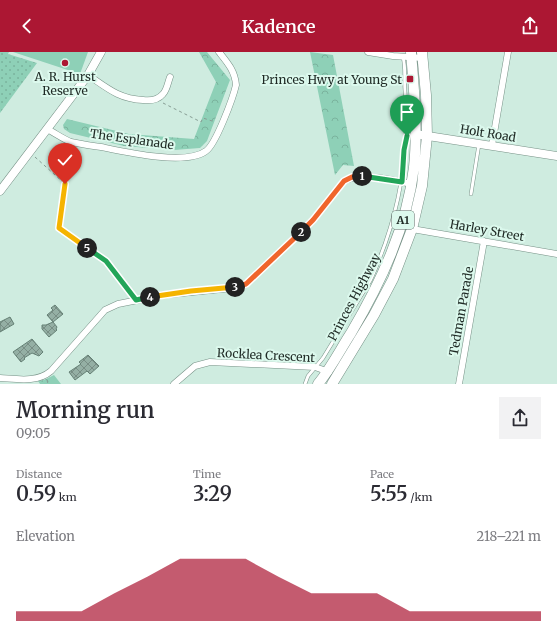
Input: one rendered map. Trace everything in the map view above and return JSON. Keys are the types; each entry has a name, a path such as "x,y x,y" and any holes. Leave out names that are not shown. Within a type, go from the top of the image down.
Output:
{"highway":[{"name":"Princes Highway","path":"335,380 393,279 412,229 423,174 427,136 423,55"},
{"name":"Princes Highway","path":"318,384 328,371 364,311 383,274 398,237 407,183 414,167 415,104 409,56"}],"street":[{"path":"0,191 88,75 101,52"},
{"name":"The Esplanade","path":"47,129 71,142 128,153 173,158 185,158 201,154 209,148 221,124 234,91 235,79 231,67 219,52"},
{"path":"368,52 409,56 423,55"},
{"path":"492,145 508,52"},
{"path":"88,75 112,92 128,98 149,101 160,99 170,77"},
{"name":"Holt Road","path":"415,134 557,156"},
{"path":"0,378 29,379 47,375 105,310 118,304 191,291 233,288 246,284 313,220 344,181 352,177 362,176 407,183"},
{"name":"Harley Street","path":"412,229 557,254"},
{"name":"Tedman Parade","path":"459,384 484,241"},
{"name":"Rocklea Crescent","path":"174,384 195,366 210,362 315,368 328,371 335,380"}],"lane":[{"name":"Princes Highway","path":"305,384 323,358 376,271 394,214 407,183 405,71 409,56"},
{"path":"471,194 479,144"}],"path":[{"path":"160,99 201,122 203,118 221,124"},
{"path":"29,152 65,184 59,228 106,261 136,300"}],"green space":[{"path":"0,52 9,52 8,54 37,63 0,113"},
{"name":"A. R. Hurst Reserve","path":"13,52 88,52 80,74"},
{"path":"199,52 207,52 230,80 207,141 200,148 174,150 124,146 70,133 64,129 63,125 67,119 129,134 194,139 216,82"},
{"path":"310,52 333,55 354,166 343,165 335,175"},
{"path":"54,375 61,384 40,384 38,381 44,380"}],"building":[{"path":"55,305 63,314 53,322 47,315 53,310 51,308"},
{"path":"10,317 14,324 0,332 0,322"},
{"path":"53,322 57,327 57,330 49,337 42,329 42,325"},
{"path":"32,339 43,352 39,356 32,353 21,362 13,352"},
{"path":"88,355 99,366 90,374 87,371 75,380 69,372 81,364 79,362"}],"place":[{"name":"A. R. Hurst Reserve","path":"65,63"},
{"name":"Princes Hwy at Young St","path":"410,79"}],"route":[{"path":"65,184 59,228 106,261 136,300 191,291 233,288 246,284 313,220 344,181 352,177 362,176 402,182 404,150 407,136"}]}
